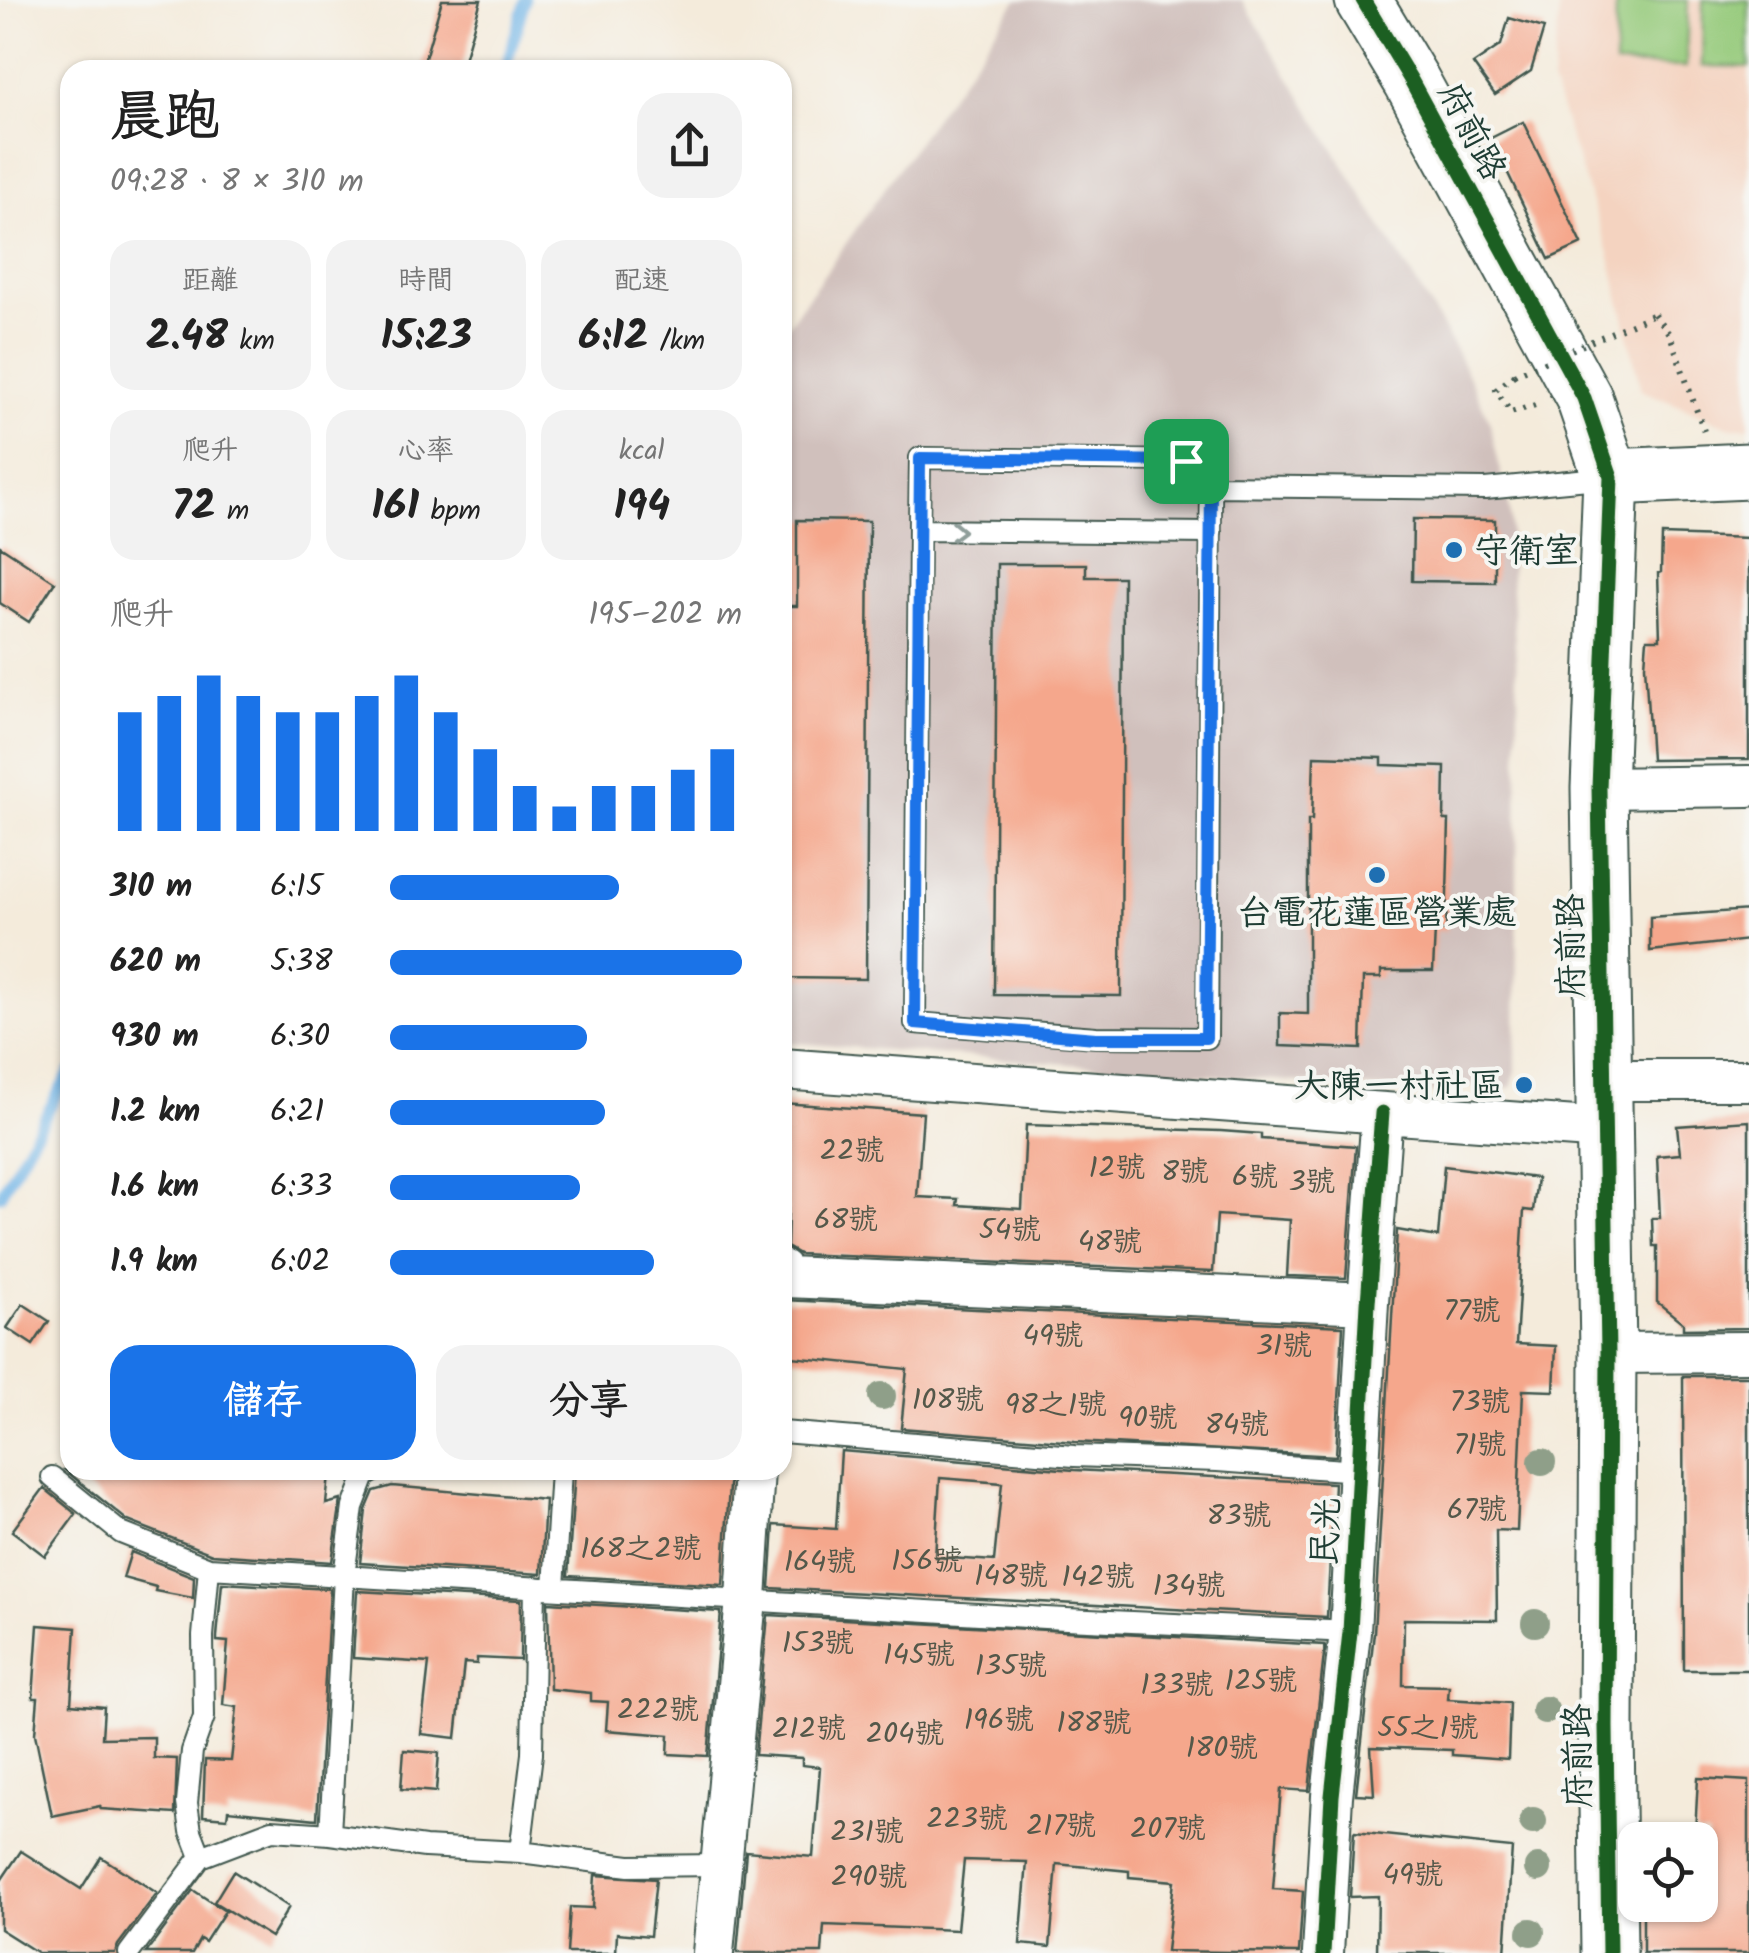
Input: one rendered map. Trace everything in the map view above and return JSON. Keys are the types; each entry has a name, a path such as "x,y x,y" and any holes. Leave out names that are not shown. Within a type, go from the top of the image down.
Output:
{"main road":[{"name":"府前路","path":"1363,0 1411,80 1584,398 1610,476 1599,788 1608,1353 1609,1953"},
{"path":"1610,476 1733,470"}],"street":[{"path":"1599,788 1749,786"},
{"path":"792,1070 1382,1113 1602,1105 1749,1080"},
{"name":"民光","path":"1323,1953 1332,1796 1350,1632 1382,1113"},
{"path":"792,1277 1368,1304"},
{"path":"1608,1353 1749,1352"},
{"path":"713,1953 753,1480"}],"lane":[{"path":"1211,486 1206,1038 1096,1038 915,1023 920,458 1186,461 1211,486 1485,490 1610,476"},
{"path":"919,530 1210,533"},
{"path":"792,1433 1074,1456 1359,1472"},
{"path":"52,1478 122,1533 209,1568 1045,1618 1350,1632"},
{"path":"330,1834 344,1576 353,1507 363,1480"},
{"path":"520,1852 545,1587 561,1480"},
{"path":"201,1857 191,1831 187,1803 192,1750 204,1717 202,1636 209,1568"},
{"path":"130,1953 201,1857 272,1830 629,1866 722,1866"}],"path":[{"path":"1496,390 1514,375 1654,314 1670,335 1733,470"}],"shaded area":[{"name":"台電花蓮區營業處","path":"1017,0 1242,0 1435,314 1489,420 1511,519 1518,697 1516,1071 1511,1088 1441,1084 1439,1093 792,1043 792,320"},
{"path":"1560,0 1749,0 1749,427 1731,427 1641,390 1609,253 1552,83"}],"green space":[{"path":"1616,0 1688,0 1686,67 1615,65"},
{"path":"1703,0 1749,0 1749,67 1702,66"}],"building":[{"path":"442,0 481,0 464,60 424,60"},
{"path":"1509,18 1544,28 1531,71 1495,95 1473,64 1501,45"},
{"path":"1523,122 1582,244 1549,259 1491,138"},
{"name":"守衛室","path":"1413,519 1495,520 1495,582 1412,581"},
{"path":"797,520 869,521 866,979 792,978 792,606 797,606"},
{"path":"1662,535 1749,538 1749,759 1651,760 1645,665 1647,639 1660,639 1658,573"},
{"path":"0,546 55,582 29,622 0,603"},
{"path":"997,564 1086,564 1086,577 1123,577 1121,996 994,995"},
{"name":"台電花蓮區營業處","path":"1314,756 1382,758 1382,765 1445,767 1444,820 1449,820 1446,931 1435,930 1433,971 1381,971 1381,978 1363,978 1361,1049 1280,1046 1280,1013 1308,1014 1308,820 1312,820"},
{"path":"1749,910 1749,940 1650,951 1650,917"},
{"path":"792,1104 923,1113 917,1197 958,1199 957,1205 1022,1209 1026,1125 1221,1131 1261,1134 1261,1139 1356,1146 1346,1278 1287,1276 1290,1220 1217,1215 1213,1272 799,1254 792,1250"},
{"path":"1749,1121 1749,1328 1683,1329 1683,1323 1657,1302 1657,1246 1653,1246 1652,1218 1660,1218 1657,1156 1680,1154 1677,1126"},
{"path":"1444,1166 1537,1178 1533,1211 1524,1210 1516,1344 1556,1346 1554,1391 1523,1390 1517,1531 1496,1530 1497,1620 1404,1619 1403,1685 1449,1686 1448,1699 1510,1703 1508,1759 1452,1755 1452,1750 1371,1747 1374,1795 1356,1794 1374,1633 1397,1230 1438,1237"},
{"path":"792,1300 1343,1326 1336,1456 901,1428 907,1369 792,1357"},
{"path":"23,1304 49,1321 33,1345 7,1328"},
{"path":"1683,1376 1749,1376 1749,1670 1684,1670"},
{"path":"841,1451 1074,1470 1334,1483 1327,1617 770,1588 774,1525 836,1529","holes":["940,1478 1002,1483 994,1561 935,1557"]},
{"path":"77,1480 328,1480 326,1504 341,1500 332,1562 212,1554 128,1521"},
{"path":"574,1480 729,1480 723,1585 568,1576"},
{"path":"392,1486 545,1500 541,1574 360,1563 366,1510 374,1491"},
{"path":"44,1488 76,1514 45,1556 12,1531"},
{"path":"131,1552 194,1577 193,1598 155,1591 156,1587 123,1578"},
{"path":"222,1583 330,1589 317,1819 228,1810 227,1818 203,1816 205,1760 231,1761 237,1707 223,1705 228,1642 217,1641"},
{"path":"357,1591 521,1600 520,1660 477,1658 477,1664 464,1663 456,1738 421,1734 429,1663 353,1658"},
{"path":"548,1602 721,1612 708,1756 668,1754 669,1735 606,1730 608,1702 591,1701 591,1693 550,1689"},
{"path":"768,1615 1325,1645 1309,1791 1281,1789 1273,1889 1303,1891 1299,1953 1166,1951 1174,1881 1129,1877 1129,1871 1057,1864 1050,1947 1020,1944 1027,1862 964,1860 957,1930 824,1925 822,1953 737,1953 746,1851 813,1857 820,1767 802,1765 802,1758 755,1755"},
{"path":"38,1625 76,1628 71,1704 104,1707 102,1738 154,1737 154,1758 177,1759 175,1814 100,1806 52,1816 35,1734"},
{"path":"404,1750 439,1753 436,1792 401,1789"},
{"path":"1698,1778 1749,1781 1749,1953 1643,1953 1643,1922 1718,1922 1718,1822 1696,1822"},
{"path":"1354,1832 1512,1848 1505,1953 1377,1953 1378,1896 1350,1897"},
{"path":"21,1851 81,1889 101,1857 157,1893 115,1953 38,1953 0,1929 0,1882"},
{"path":"233,1871 289,1907 271,1937 214,1902"},
{"path":"595,1875 656,1879 650,1936 617,1933 616,1953 567,1953 570,1907 593,1908"},
{"path":"193,1890 225,1911 205,1942 200,1939 192,1953 146,1953"}],"waterway":[{"path":"508,60 525,0"},
{"path":"0,1196 60,1090"}],"cycle path":[{"path":"1363,0 1411,80 1584,398 1611,477 1599,788 1608,1353 1609,1953"},
{"path":"1323,1953 1332,1796 1350,1632 1382,1113"}],"place":[{"name":"守衛室","path":"1454,550"},
{"name":"台電花蓮區營業處","path":"1377,875"},
{"name":"大陳一村社區","path":"1524,1085"}],"route":[{"path":"920,458 1186,461 1211,486 1206,1038 1096,1038 915,1023 920,458"}]}
